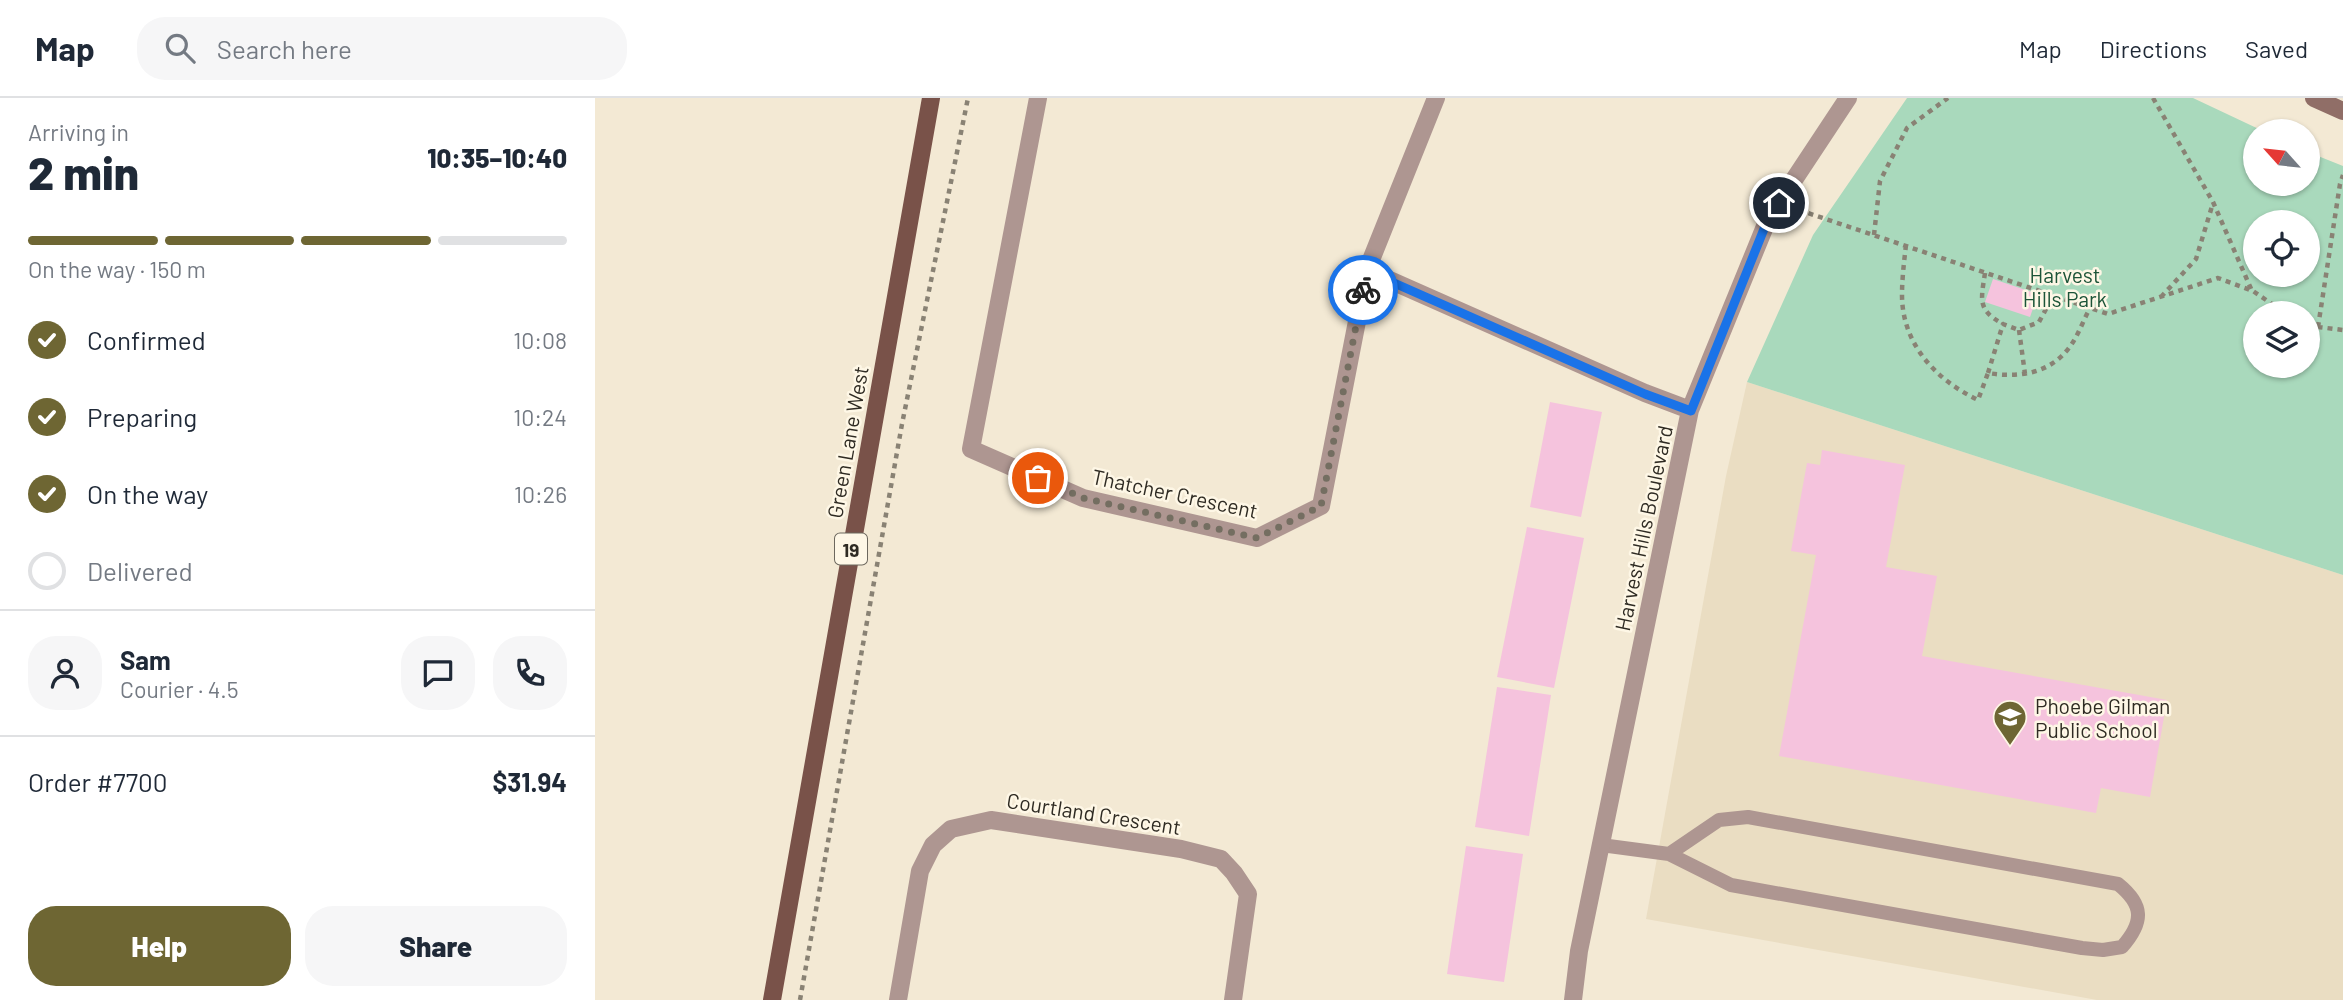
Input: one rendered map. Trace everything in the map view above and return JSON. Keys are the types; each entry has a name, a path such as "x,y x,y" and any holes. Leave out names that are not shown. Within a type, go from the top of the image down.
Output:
{"main road":[{"name":"Green Lane West","path":"772,1000 931,98"}],"street":[{"name":"Thatcher Crescent","path":"1038,98 971,449 1083,498 1257,538 1321,506 1367,271 1436,98"},
{"name":"Harvest Hills Boulevard","path":"1573,1000 1579,951 1691,411 1768,219 1848,98"},
{"path":"2314,98 2343,111"},
{"path":"1367,271 1645,394 1691,411"},
{"name":"Courtland Crescent","path":"898,1000 920,871 933,845 951,829 991,820 1181,849 1221,859 1248,894 1233,1000"}],"lane":[{"path":"1601,845 1668,855 1731,885 2082,948 2103,950 2122,947 2133,935 2139,914 2133,896 2118,884 1748,817 1719,820 1668,855"}],"path":[{"path":"800,1000 902,424 968,98"},
{"path":"1874,235 1880,181 1907,128 1948,98"},
{"path":"2153,98 2213,202 2253,291"},
{"path":"2320,314 2343,175"},
{"path":"2159,299 2196,259 2213,202"},
{"path":"1779,203 2108,314 2218,278 2253,291 2268,301"},
{"path":"1906,246 1902,297 1907,331 1925,363 1958,390 1978,400 2003,324"},
{"path":"1985,273 1981,300 1989,316 2019,330 2039,322 2053,296"},
{"path":"1988,373 2010,376 2042,370 2068,349 2090,308"},
{"path":"2320,327 2343,330"},
{"path":"2019,330 2025,373"}],"shaded area":[{"name":"Phoebe Gilman Public School","path":"1747,382 2343,575 2343,1000 2097,1000 1646,919 1726,476"}],"green space":[{"name":"Harvest Hills Park","path":"1907,98 2193,98 2243,122 2243,196 2321,196 2321,157 2343,166 2343,575 1747,382 1813,235"}],"building":[{"path":"1993,279 2038,294 2030,317 1985,302"},
{"path":"1550,402 1602,412 1581,517 1530,507"},
{"path":"1822,450 1905,465 1886,567 1937,576 1922,656 2167,700 2150,797 2101,788 2096,813 1779,756 1816,555 1791,551 1807,463 1820,465"},
{"path":"1527,527 1584,538 1554,688 1497,677"},
{"path":"1497,687 1551,695 1529,836 1475,827"},
{"path":"1466,846 1523,854 1504,982 1447,974"}],"way so far":[{"path":"1038,478 1083,498 1257,538 1321,506 1363,290"}],"place":[{"name":"Phoebe Gilman Public School","path":"2010,747"}],"route":[{"path":"1363,290 1367,271 1645,394 1691,411 1768,219 1779,203"}]}
